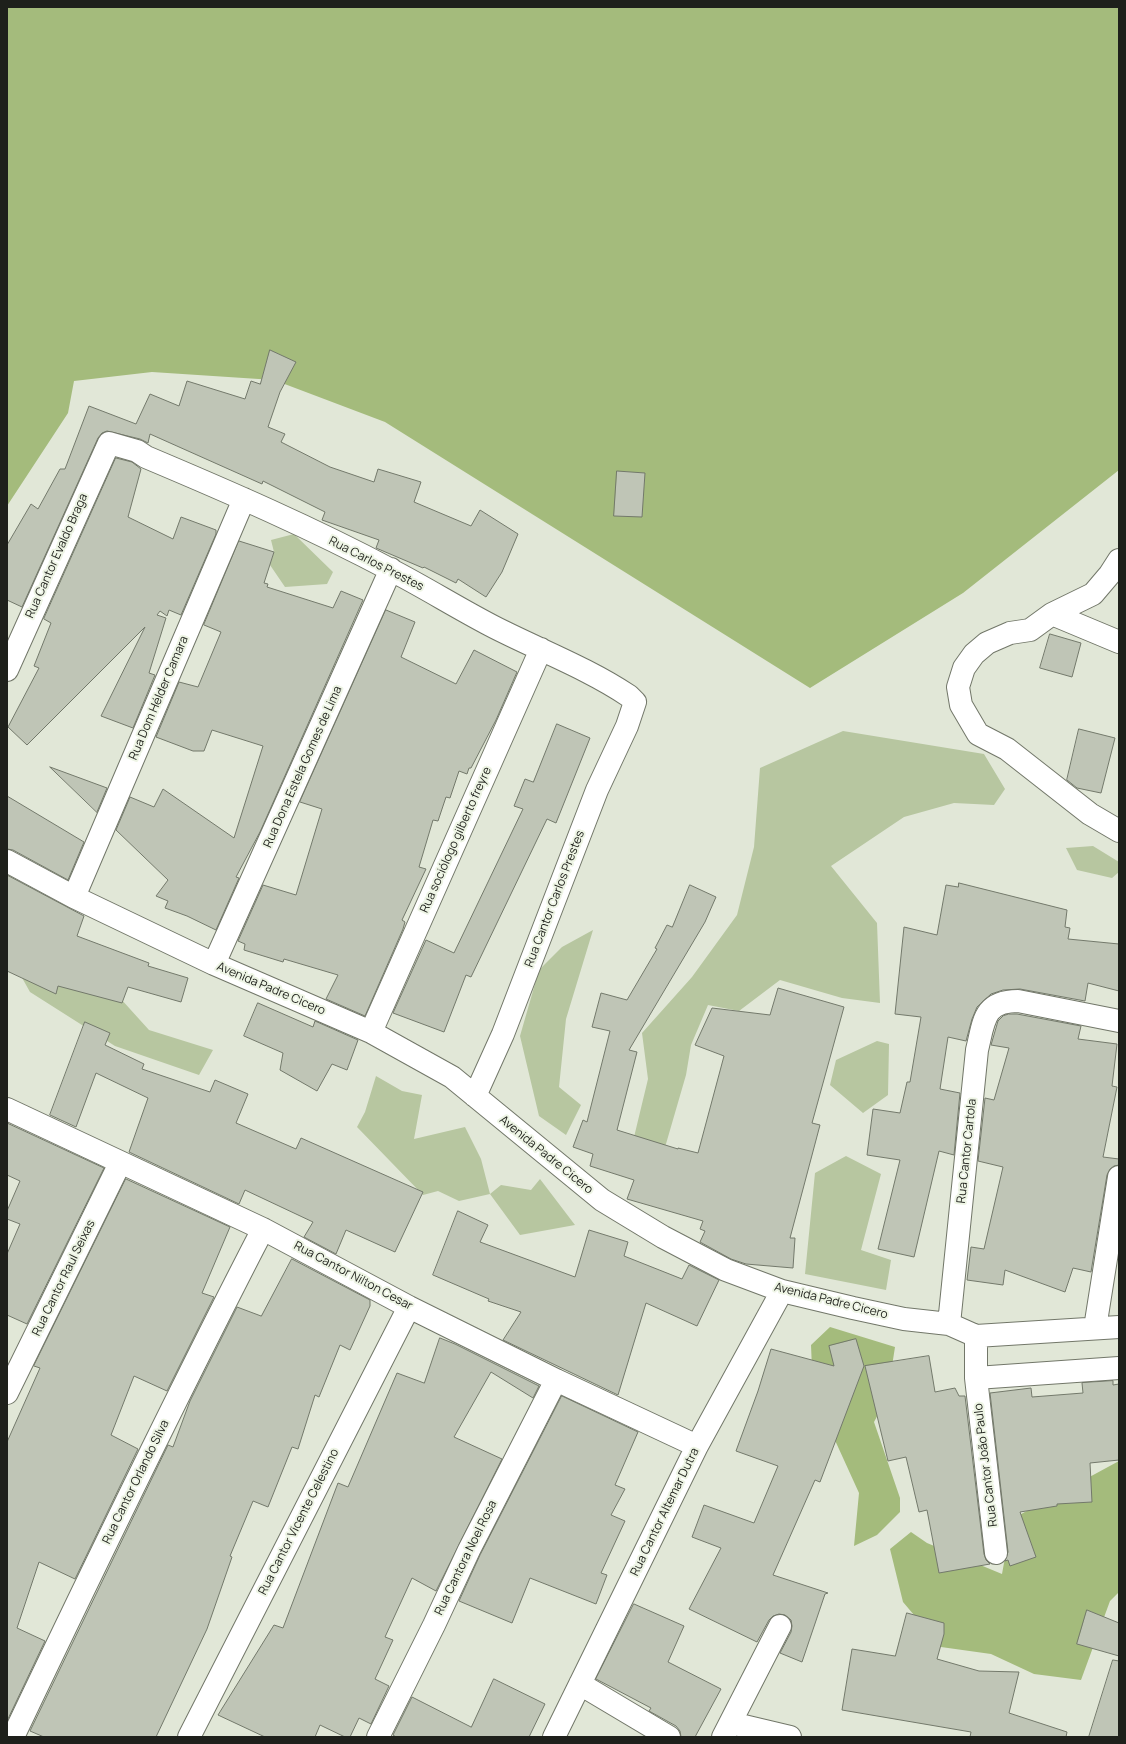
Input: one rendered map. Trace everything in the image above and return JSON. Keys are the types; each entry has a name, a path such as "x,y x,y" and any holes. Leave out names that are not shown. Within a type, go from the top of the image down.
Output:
{"street":[{"name":"Rua Carlos Prestes","path":"109,443 137,451 146,457 244,499 391,570 495,627 619,689 635,702"},
{"name":"Rua Cantor Evaldo Braga","path":"7,670 109,443"},
{"name":"Rua Dom Hélder Camara","path":"74,897 244,499"},
{"path":"1119,560 1110,574 1093,594 1052,614 1030,630 1010,633 987,643 974,654 964,668 958,687 960,705 978,734 1006,749 1090,814 1119,831"},
{"name":"Rua Dona Estela Gomes de Lima","path":"214,964 391,570"},
{"path":"1052,614 1119,642"},
{"name":"Rua sociólogo gilberto freyre","path":"371,1032 541,649"},
{"name":"Rua Cantor Carlos Prestes","path":"475,1096 503,1034 597,790 627,726 635,702"},
{"name":"Avenida Padre Cicero","path":"7,861 74,897 214,964 371,1032 452,1077 602,1200 663,1237 726,1270 782,1291 889,1316 949,1324 976,1336 1119,1327"},
{"name":"Rua Cantor Cartola","path":"949,1324 977,1050 988,1012 995,1005 1004,1001 1018,1001 1119,1021"},
{"name":"Rua Cantor Nilton Cesar","path":"7,1109 263,1229 409,1307 556,1380 697,1446"},
{"name":"Rua Cantor Raul Seixas","path":"7,1393 120,1163"},
{"path":"1095,1328 1119,1177"},
{"name":"Rua Cantor Orlando Silva","path":"13,1737 190,1371 263,1229"},
{"name":"Rua Cantor Altemar Dutra","path":"554,1737 697,1446 782,1291"},
{"name":"Rua Cantor Vicente Celestino","path":"189,1737 409,1307"},
{"path":"976,1336 976,1378 1119,1368"},
{"name":"Rua Cantor João Paulo","path":"976,1378 996,1553"},
{"name":"Rua Cantora Noel Rosa","path":"378,1737 434,1626 469,1550 556,1380"},
{"path":"780,1626 727,1730 790,1737"},
{"path":"580,1684 669,1737"}],"green space":[{"path":"7,7 1119,7 1119,470 963,593 810,688 385,422 274,380 152,372 74,381 68,413 7,506"},
{"path":"294,534 333,572 327,584 285,587 270,565 274,552 271,540"},
{"path":"843,731 984,754 1005,789 994,805 954,803 904,817 831,866 877,923 880,1003 842,998 780,980 739,1011 708,1005 691,1045 686,1075 659,1168 628,1162 648,1079 642,1033 692,977 737,915 754,847 760,768"},
{"path":"1093,846 1119,862 1119,872 1112,878 1077,870 1066,848"},
{"path":"593,930 566,1019 559,1087 581,1105 566,1135 539,1116 520,1036 539,970 562,947"},
{"path":"7,935 92,967 149,1030 213,1050 199,1075 115,1046 30,992 16,967"},
{"path":"877,1041 889,1044 888,1095 863,1113 830,1085 836,1060"},
{"path":"376,1076 402,1091 422,1095 414,1139 465,1127 481,1159 490,1194 459,1201 438,1191 423,1195 357,1127 365,1112"},
{"path":"846,1156 881,1174 861,1250 891,1260 886,1290 805,1274 815,1173"},
{"path":"540,1179 575,1225 520,1235 490,1194 501,1185 531,1190"},
{"path":"830,1327 895,1347 887,1398 874,1422 900,1498 900,1512 877,1535 854,1546 859,1493 813,1392 811,1345"},
{"path":"1119,1461 1119,1592 1110,1601 1081,1680 1034,1674 991,1654 941,1647 903,1602 890,1549 911,1532 927,1543 1002,1574 1012,1519"}],"building":[{"path":"270,350 296,362 280,392 268,427 285,434 281,442 330,467 374,482 378,469 421,482 414,502 471,526 480,510 518,534 502,572 486,597 458,579 456,583 424,567 423,568 376,548 379,540 322,520 325,512 263,481 262,484 150,434 148,443 140,439 107,431 102,433 98,438 22,607 7,600 7,545 31,504 38,509 60,469 65,469 89,406 136,424 150,394 179,406 187,381 245,399 251,381 260,384"},
{"path":"116,458 132,462 141,469 128,517 173,539 181,517 216,530 216,534 181,615 169,610 167,616 160,611 157,615 166,618 149,673 155,675 133,728 101,716 145,627 27,745 8,727 39,668 34,666 51,623 44,619"},
{"path":"617,471 645,473 642,517 614,516"},
{"path":"239,541 274,552 264,583 268,584 267,587 333,608 341,591 363,600 260,832 236,877 239,878 216,930 187,916 165,908 168,901 156,896 168,880 116,830 130,797 154,807 163,789 234,838 263,746 212,730 204,751 193,751 156,737 179,682 198,687 221,632 204,625"},
{"path":"386,610 415,622 401,657 456,684 474,650 517,672 496,720 471,768 469,768 467,774 459,771 450,798 446,797 438,821 433,820 419,867 426,869 402,920 405,922 403,929 365,1016 326,999 338,975 284,959 283,962 244,950 245,944 238,941 263,885 296,895 322,809 300,802"},
{"path":"1050,634 1081,643 1072,677 1040,668"},
{"path":"557,724 590,738 556,823 547,819 471,977 466,975 444,1032 393,1013 426,940 454,953 523,809 514,806 525,779 533,782"},
{"path":"1079,729 1115,738 1101,793 1077,788 1067,780"},
{"path":"50,767 107,788 97,812"},
{"path":"7,796 84,842 68,880 13,850 7,849"},
{"path":"7,875 84,916 77,936 149,963 148,966 188,978 181,1002 128,987 122,1003 58,986 56,994 7,971"},
{"path":"959,883 1067,910 1065,927 1070,928 1068,939 1119,944 1119,991 1088,983 1085,1001 1020,989 1003,990 991,994 977,1007 966,1041 948,1037 940,1089 960,1093 954,1155 939,1151 914,1257 878,1249 900,1160 867,1155 873,1109 900,1113 907,1082 910,1082 921,1017 895,1014 904,927 937,935 946,885 958,887"},
{"path":"690,885 716,897 705,922 629,1050 637,1052 617,1130 678,1149 698,1153 724,1056 695,1045 712,1008 770,1015 778,988 844,1007 812,1123 820,1125 790,1238 795,1238 793,1268 746,1264 731,1259 700,1242 705,1231 700,1229 703,1221 627,1199 634,1180 590,1166 593,1154 573,1147 583,1120 587,1122 610,1031 592,1027 601,993 627,1000 657,949 655,948 667,925 672,927"},
{"path":"258,1003 313,1027 315,1021 358,1040 347,1070 332,1064 317,1091 280,1070 283,1053 244,1036"},
{"path":"1017,1014 1081,1026 1078,1039 1117,1044 1112,1086 1117,1087 1103,1157 1119,1159 1119,1165 1110,1169 1107,1175 1091,1272 1073,1268 1065,1292 1005,1270 1003,1285 967,1280 971,1247 984,1249 1003,1167 978,1161 985,1098 994,1100 1009,1048 991,1045 998,1021 1003,1016"},
{"path":"85,1022 110,1033 105,1045 144,1064 142,1069 210,1092 215,1080 248,1094 236,1123 296,1149 301,1138 423,1192 395,1252 346,1230 336,1254 304,1237 313,1222 245,1190 239,1204 129,1152 148,1098 96,1073 76,1127 50,1115"},
{"path":"7,1123 104,1168 27,1324 7,1315 7,1254 20,1224 7,1219 7,1211 20,1181 7,1175"},
{"path":"126,1179 230,1227 202,1293 214,1297 167,1391 134,1376 111,1435 138,1449 75,1579 39,1562 17,1628 45,1641 7,1721 7,1442 40,1368 34,1366"},
{"path":"458,1211 488,1225 480,1242 575,1277 589,1230 628,1242 624,1256 682,1279 689,1265 719,1280 697,1326 646,1303 618,1395 503,1340 521,1312 488,1301 489,1299 433,1275"},
{"path":"292,1259 370,1300 370,1306 350,1350 340,1345 319,1397 315,1395 298,1449 292,1447 268,1507 253,1501 230,1556 232,1557 207,1629 156,1737 44,1737 30,1731 168,1445 173,1447 190,1401 237,1307 261,1316"},
{"path":"440,1338 539,1386 533,1398 491,1372 454,1437 502,1459 436,1591 412,1578 385,1637 393,1640 375,1679 389,1686 371,1724 359,1718 350,1737 345,1737 320,1725 315,1737 265,1737 218,1715 274,1625 283,1628 338,1483 348,1487 397,1373 424,1383"},
{"path":"856,1339 864,1366 820,1482 815,1480 773,1575 828,1593 825,1594 802,1662 780,1653 791,1632 792,1626 791,1620 785,1615 779,1614 773,1616 769,1620 757,1642 689,1609 721,1548 692,1537 704,1505 754,1523 778,1466 736,1451 758,1391 771,1349 834,1366 829,1346"},
{"path":"929,1356 935,1392 955,1388 959,1396 965,1396 984,1554 986,1560 990,1564 939,1573 927,1510 919,1512 906,1457 888,1461 865,1366"},
{"path":"1113,1381 1113,1385 1119,1384 1119,1460 1090,1463 1092,1502 1057,1504 1057,1506 1020,1512 1036,1557 1010,1566 1008,1560 1005,1561 1008,1552 990,1393 1031,1388 1032,1397 1083,1393 1082,1383"},
{"path":"562,1396 638,1432 615,1485 625,1489 611,1515 625,1521 601,1573 607,1575 596,1604 530,1578 512,1623 459,1601 480,1555"},
{"path":"634,1604 684,1626 668,1662 721,1689 695,1737 681,1737 680,1731 676,1726 649,1711 651,1708 596,1679"},
{"path":"1087,1610 1119,1623 1119,1656 1077,1644"},
{"path":"907,1613 944,1623 944,1634 937,1659 979,1671 1019,1672 1009,1713 1067,1732 1066,1737 970,1737 971,1732 842,1710 852,1649 895,1656"},
{"path":"1113,1660 1119,1661 1119,1737 1089,1737"},
{"path":"494,1679 545,1704 529,1737 396,1737 393,1735 412,1697 471,1727"}]}
